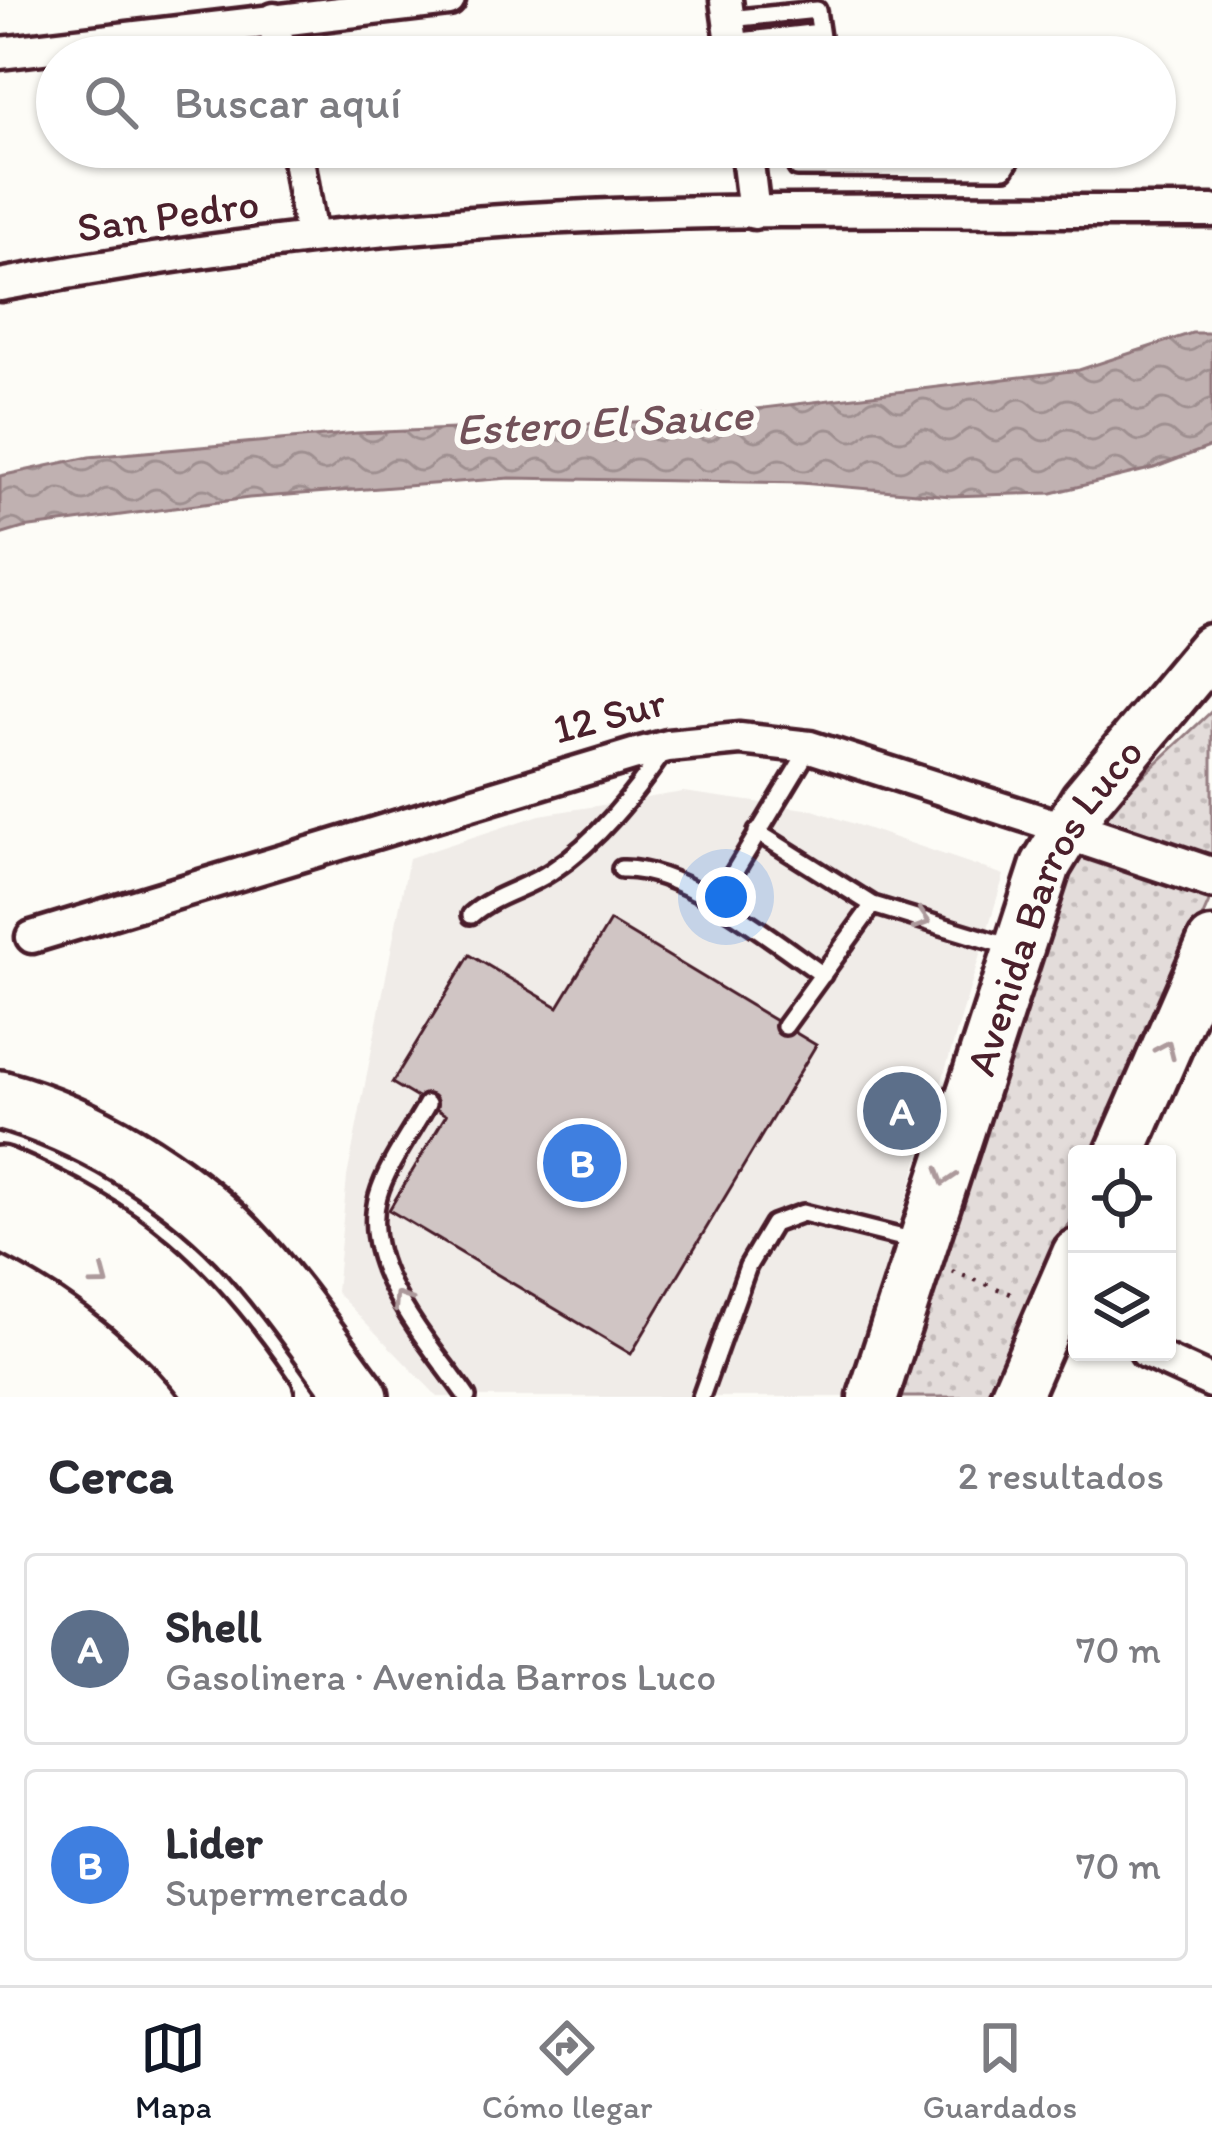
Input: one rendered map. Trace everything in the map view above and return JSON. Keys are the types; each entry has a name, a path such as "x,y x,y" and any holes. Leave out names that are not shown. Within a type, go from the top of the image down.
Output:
{"highway":[{"path":"0,1100 91,1136 148,1170 215,1220 278,1289 359,1397"},
{"path":"0,1137 98,1181 190,1245 251,1306 320,1397"},
{"path":"0,1176 81,1216 165,1276 217,1331 264,1397"},
{"path":"0,1220 87,1268 132,1303 219,1397"}],"main road":[{"name":"Avenida Barros Luco","path":"873,1397 1046,866 1111,767 1212,649"},
{"path":"1124,1145 1212,944"},
{"path":"1015,1397 1065,1315"}],"street":[{"path":"137,36 449,0"},
{"path":"274,19 277,36"},
{"path":"0,53 36,49"},
{"path":"300,168 311,237"},
{"path":"749,168 754,213"},
{"name":"San Pedro","path":"0,285 201,250 532,218 1212,211"},
{"name":"12 Sur","path":"32,937 668,746 740,739 810,747 1212,878"},
{"path":"1166,1361 1212,1382"}],"lane":[{"path":"730,29 820,32 821,36"},
{"path":"797,168 1006,168"},
{"path":"471,915 497,896 534,882 564,863 625,803 668,746"},
{"path":"717,901 810,747"},
{"path":"758,832 873,905 1018,950"},
{"path":"621,869 639,868 717,901 823,975"},
{"path":"785,1026 873,905"},
{"path":"427,1104 379,1190 375,1244 388,1281 466,1397"},
{"path":"701,1397 748,1266 772,1224 802,1213 922,1251"}],"path":[{"path":"922,1251 1065,1315"}],"shaded area":[{"path":"1212,711 1212,895 1103,1145 1068,1145 1068,1226 994,1397 893,1397 1057,889 1095,821"},
{"path":"683,792 813,810 1004,875 847,1397 438,1397 336,1292 347,1177 409,858 540,815"}],"water":[{"path":"1192,333 1212,333 1212,446 1154,468 1052,493 951,496 801,483 510,478 249,498 0,535 0,476 89,457 357,433 656,421 1079,370"}],"building":[{"path":"610,921 816,1045 631,1354 389,1210 446,1115 392,1083 470,955 558,1007"}],"place":[{"name":"Shell","path":"902,1111"},
{"name":"Lider","path":"582,1163"}],"water label":[{"name":"Estero El Sauce","path":"604,421"}]}
